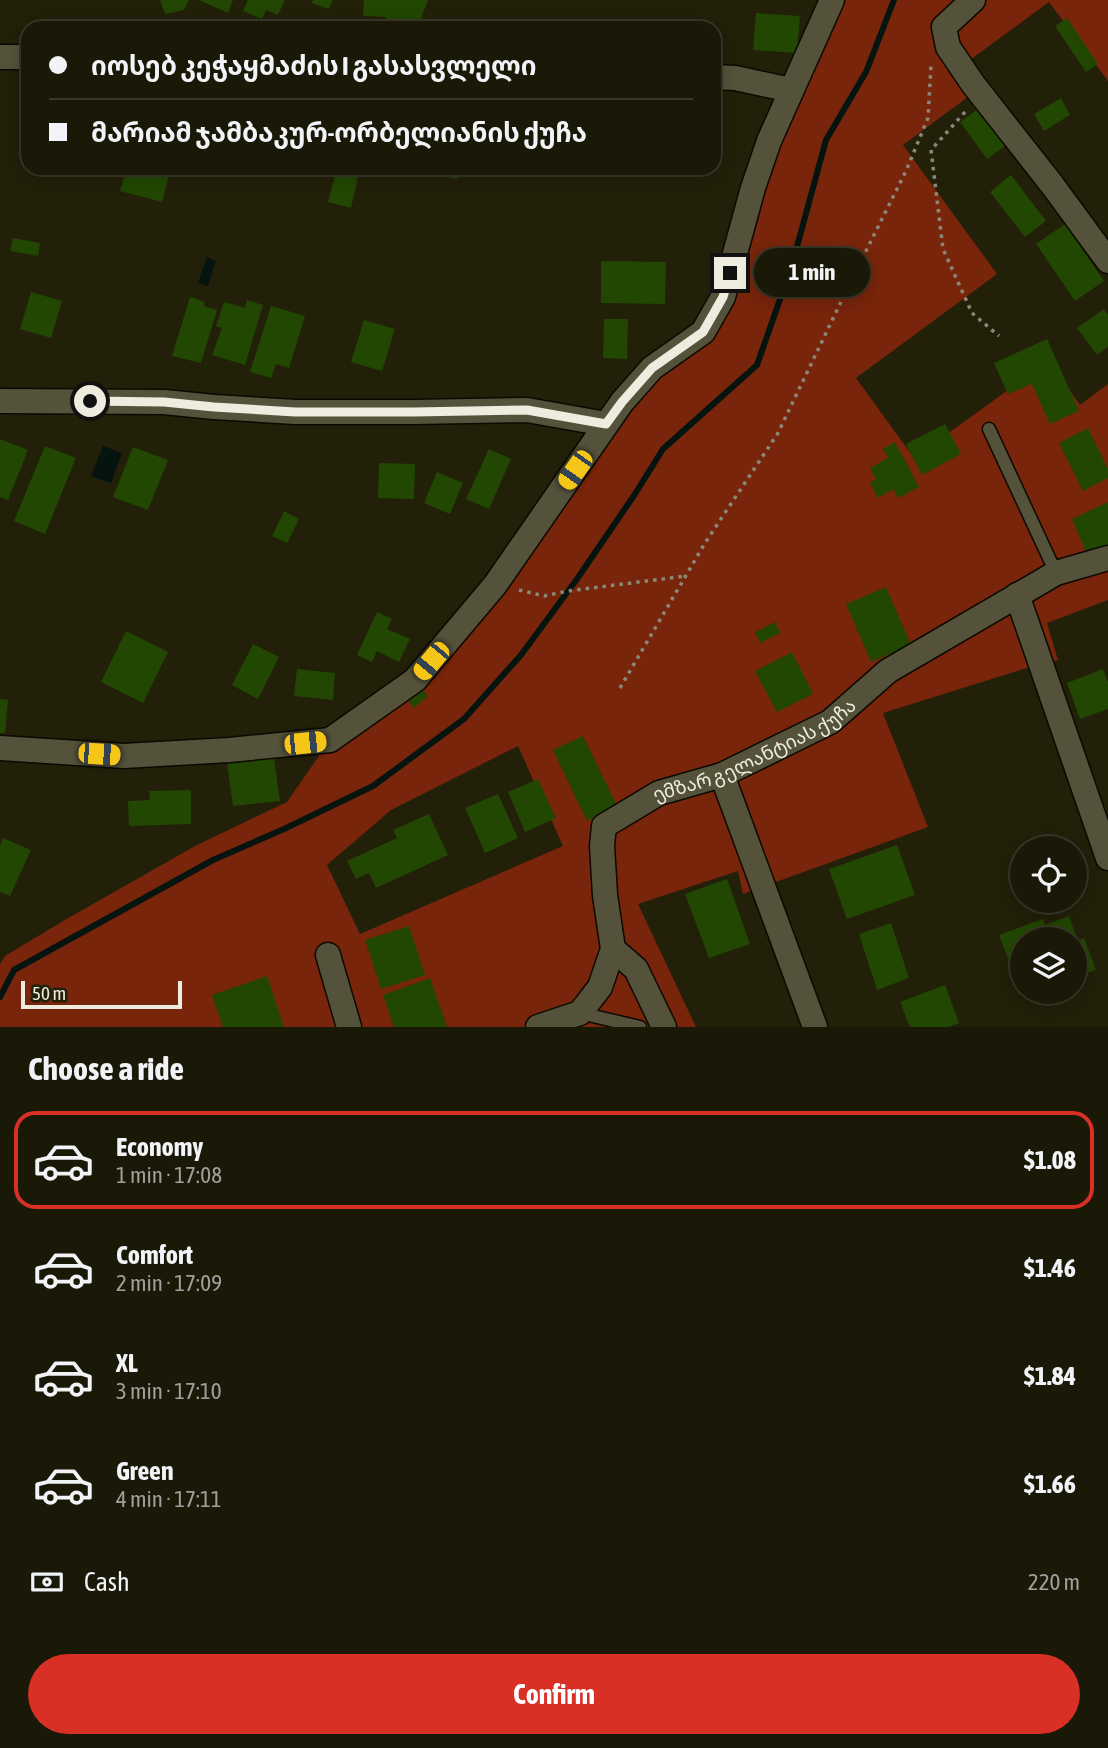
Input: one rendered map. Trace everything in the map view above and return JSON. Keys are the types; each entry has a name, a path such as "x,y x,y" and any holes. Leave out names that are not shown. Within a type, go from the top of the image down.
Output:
{"street":[{"path":"0,748 124,756 229,750 330,740 415,680 495,584 622,402 652,368 703,332 723,297 769,141 832,0"},
{"path":"973,0 944,27 940,54 980,94 1108,261"},
{"path":"0,57 21,57"},
{"path":"721,77 791,90"},
{"path":"0,401 164,402 295,412 527,410 606,424"},
{"name":"ემზარ გელანტიას ქუჩა","path":"580,1013 600,987 613,949 604,883 604,826 659,793 722,775 831,722 888,671 1056,573 1108,558"},
{"path":"1017,595 1108,858"},
{"path":"722,775 815,1027"},
{"path":"613,949 636,968 664,1027"},
{"path":"328,955 349,1027"},
{"path":"538,1027 580,1013"}],"lane":[{"path":"989,429 1056,573"},
{"path":"580,1013 640,1027"}],"path":[{"path":"620,688 705,543 778,433 906,171 928,118 940,54"},
{"path":"980,94 931,150 943,249 972,313 999,336"},
{"path":"495,584 544,596 686,576"}],"shaded area":[{"path":"832,0 1108,0 1108,81 1049,2 970,60 987,83 903,145 997,274 856,378 914,458 1048,361 1080,405 1108,384 1108,600 1047,623 1058,660 883,713 928,827 743,894 738,871 638,904 696,1027 0,1027 0,964 5,956 197,845 287,802 330,740 415,680 622,402 703,331","holes":["518,746 563,846 360,934 327,865 391,810"]},
{"path":"207,257 216,261 208,286 198,283"},
{"path":"103,446 122,453 111,483 91,476"}],"building":[{"path":"160,0 189,0 184,10 165,14"},
{"path":"199,0 233,0 228,13"},
{"path":"248,0 285,0 278,15 266,10 262,19 243,11"},
{"path":"313,0 333,0 329,9 312,3"},
{"path":"364,0 428,0 420,21 385,21 386,17 363,16"},
{"path":"756,13 800,16 797,53 753,50"},
{"path":"1067,18 1098,64 1086,72 1055,26"},
{"path":"1061,98 1070,115 1044,131 1034,114"},
{"path":"985,104 1011,142 987,159 960,122"},
{"path":"124,175 169,175 162,202 120,191"},
{"path":"335,175 358,175 351,208 328,202"},
{"path":"439,175 458,175 457,179"},
{"path":"1011,175 1046,221 1025,237 990,192"},
{"path":"1065,224 1104,281 1075,301 1036,244"},
{"path":"13,238 40,243 38,256 10,251"},
{"path":"601,261 666,262 665,304 601,303"},
{"path":"31,292 62,301 51,338 20,329"},
{"path":"190,297 217,310 201,363 172,356"},
{"path":"247,300 263,305 245,365 212,355 222,328 216,326 224,302 245,308"},
{"path":"271,306 305,316 289,368 276,364 271,378 250,372"},
{"path":"1104,309 1108,315 1108,347 1097,355 1077,328"},
{"path":"604,319 628,319 627,359 603,358"},
{"path":"364,320 395,329 382,371 351,362"},
{"path":"1047,339 1079,411 1050,424 1032,384 1008,394 994,363"},
{"path":"945,424 961,454 922,475 906,444"},
{"path":"1088,428 1108,469 1108,478 1083,491 1059,443"},
{"path":"0,439 28,450 8,500 0,497"},
{"path":"895,442 919,487 898,498 893,489 878,498 870,483 876,479 870,468 888,458 883,449"},
{"path":"45,446 76,458 45,534 14,521"},
{"path":"133,447 168,460 148,510 113,497"},
{"path":"489,449 511,459 489,509 466,499"},
{"path":"379,463 415,464 414,499 378,498"},
{"path":"437,472 463,483 450,514 424,503"},
{"path":"1108,502 1108,553 1090,561 1072,519"},
{"path":"284,511 299,519 287,543 272,536"},
{"path":"886,587 911,645 871,662 846,604"},
{"path":"377,612 392,619 387,629 410,639 399,662 377,651 372,662 357,655"},
{"path":"775,622 780,633 760,643 755,632"},
{"path":"126,631 168,652 143,703 101,682"},
{"path":"253,644 279,657 258,699 232,685"},
{"path":"792,652 813,694 777,712 755,671"},
{"path":"297,669 335,673 333,700 294,696"},
{"path":"1103,669 1108,682 1108,709 1080,719 1067,683"},
{"path":"420,687 428,696 414,708 406,698"},
{"path":"0,699 8,700 5,733 0,733"},
{"path":"583,736 617,806 587,821 553,750"},
{"path":"274,758 280,801 233,806 227,763"},
{"path":"538,779 556,818 525,832 508,792"},
{"path":"191,790 191,824 129,826 128,801 150,800 149,791"},
{"path":"498,794 518,838 485,853 465,808"},
{"path":"429,814 448,855 376,888 369,873 356,879 347,861 397,838 393,830"},
{"path":"3,838 31,850 10,896 0,892 0,845"},
{"path":"897,845 915,895 847,919 829,869"},
{"path":"727,879 750,944 709,958 685,894"},
{"path":"1069,916 1073,927 1021,927 1043,919 1045,925"},
{"path":"891,923 909,978 877,990 859,934"},
{"path":"409,926 425,975 381,989 365,940"},
{"path":"1010,931 1008,959 999,935"},
{"path":"1087,946 1096,970 1087,973"},
{"path":"267,976 284,1027 223,1027 212,995"},
{"path":"430,978 447,1027 394,1027 383,995"},
{"path":"945,985 959,1023 949,1027 910,1027 900,1002"}],"waterway":[{"path":"0,997 14,970 213,860 373,786 464,719 521,655 577,579 663,449 757,365 792,265 826,140 866,72 894,0"}],"route":[{"path":"90,401 164,402 295,412 527,410 606,424 652,368 703,332 723,297 730,273"}]}
